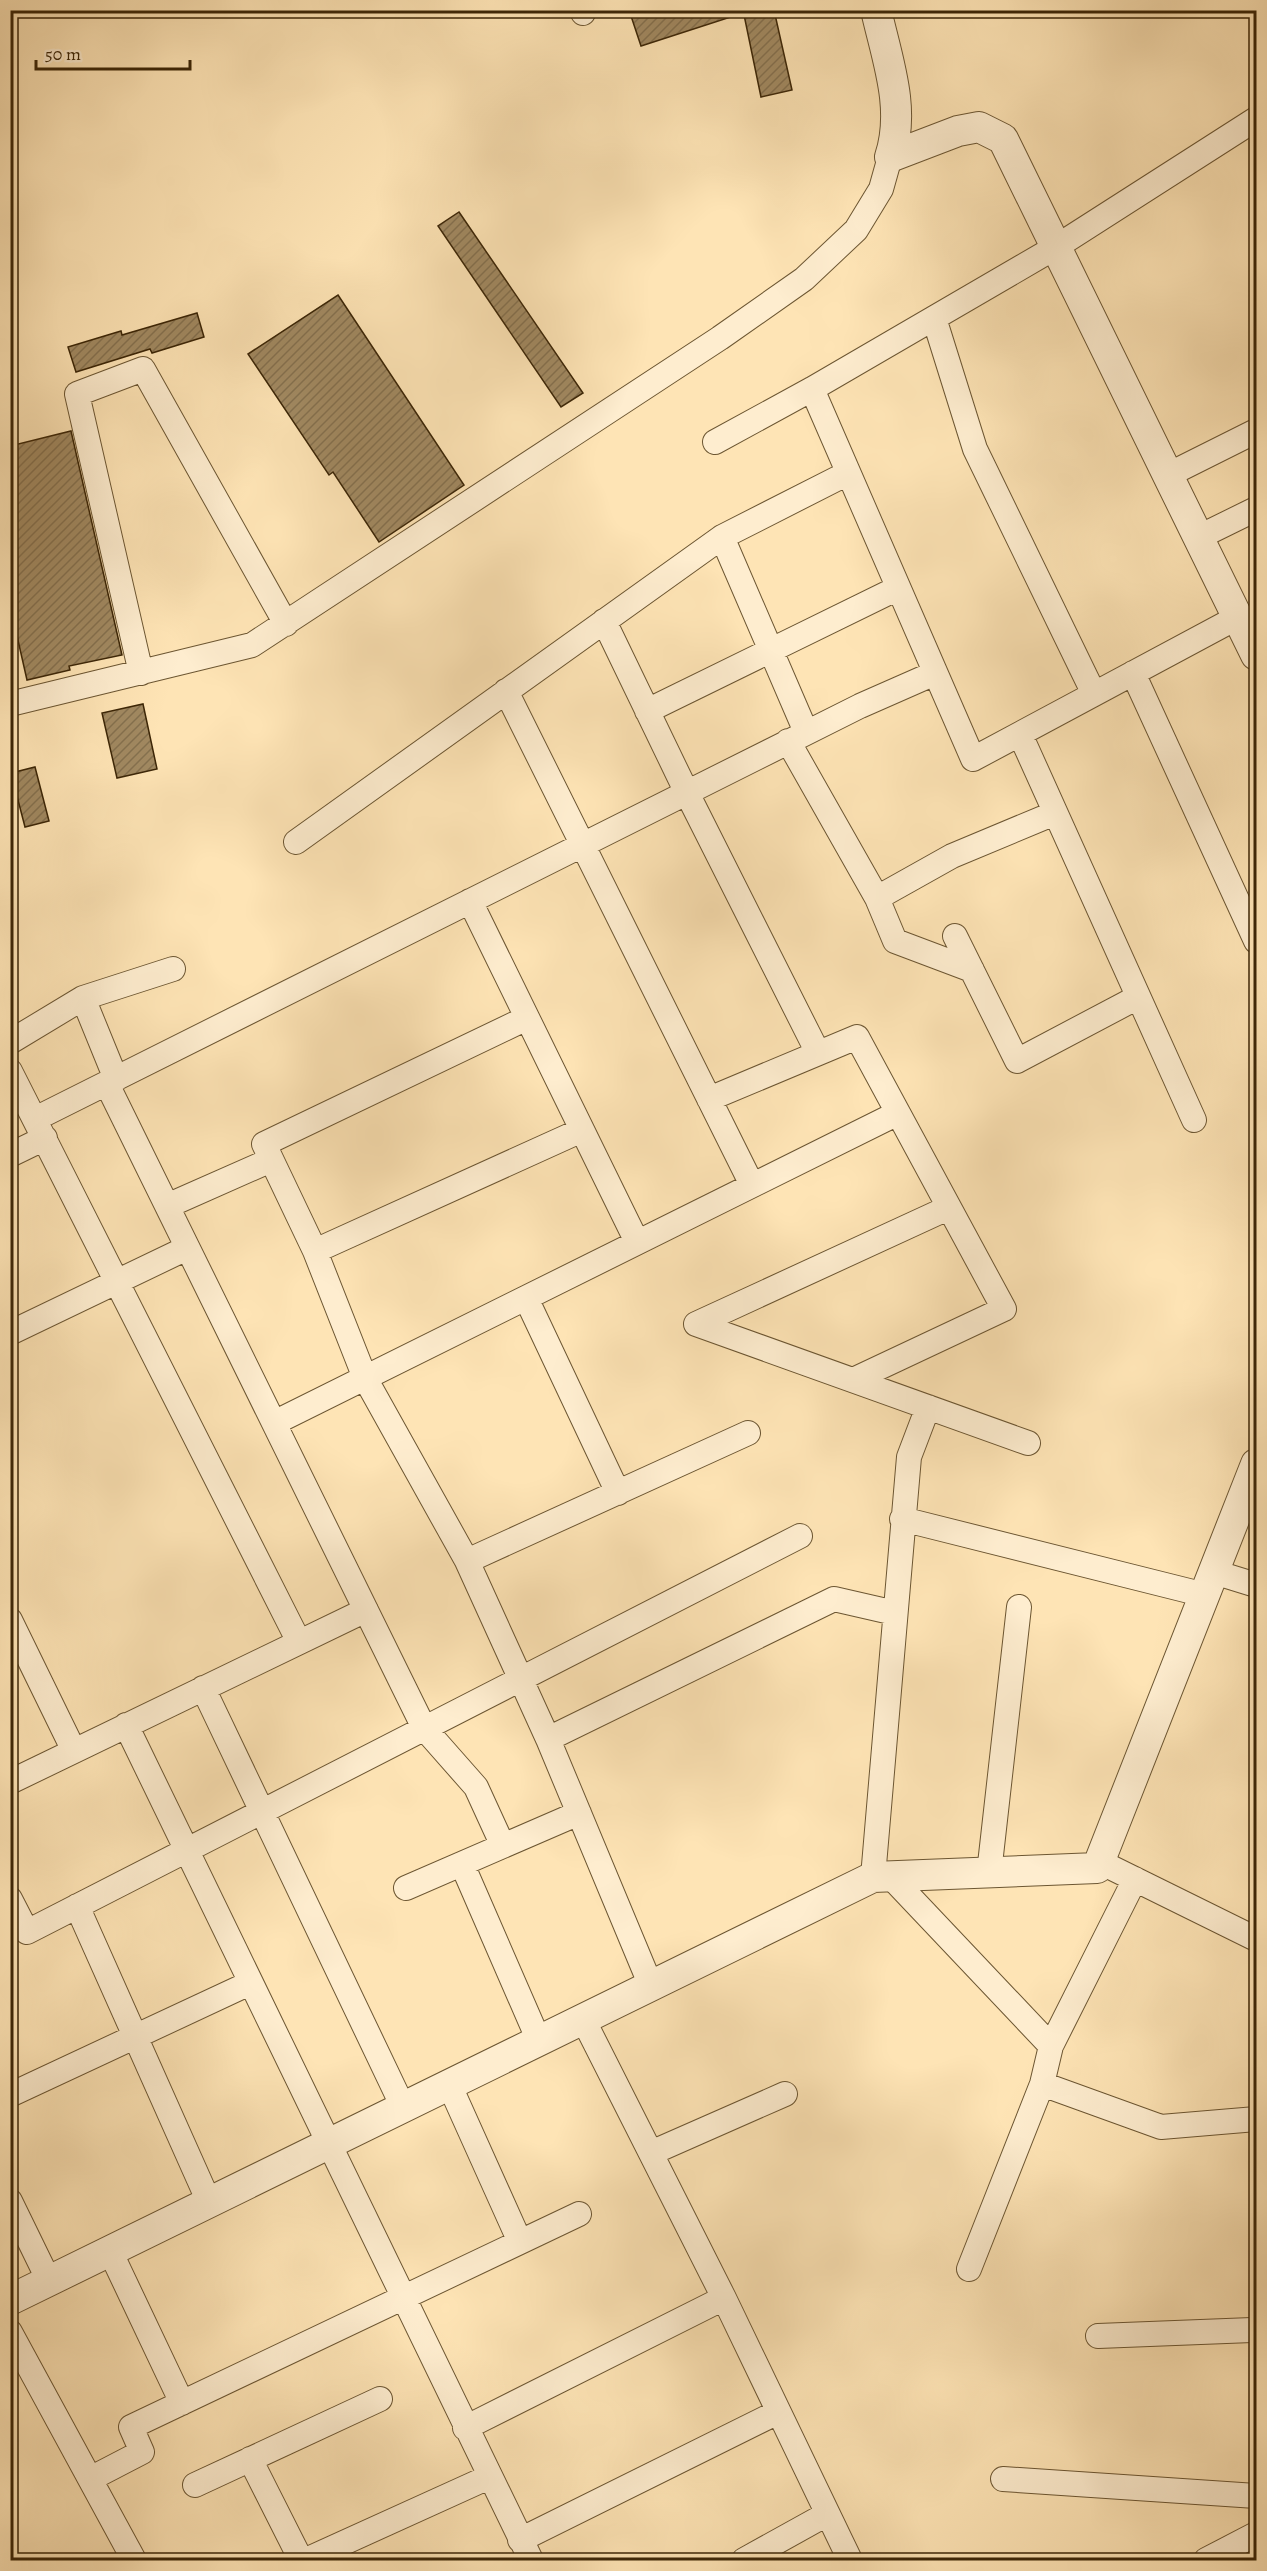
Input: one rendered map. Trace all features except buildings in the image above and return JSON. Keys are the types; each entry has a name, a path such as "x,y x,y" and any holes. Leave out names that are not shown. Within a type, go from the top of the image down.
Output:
{"street":[{"path":"10,704 252,645 720,338 804,279 856,230 880,189 895,143 898,104 876,10"},
{"path":"715,442 812,390 1056,247 1257,119"},
{"path":"890,157 958,131 979,127 1003,139 1199,537 1245,620 1257,655"},
{"path":"934,318 975,449 1094,694"},
{"path":"141,673 77,394 143,369 285,624"},
{"path":"812,390 973,759 1133,673 1245,620"},
{"path":"1168,475 1257,431"},
{"path":"296,842 722,537 848,473"},
{"path":"1199,537 1257,509"},
{"path":"722,537 771,651 797,737 877,898 895,941 972,970"},
{"path":"647,711 898,588"},
{"path":"604,621 687,793 818,1053"},
{"path":"10,1155 40,1129 112,1082 860,705 935,673"},
{"path":"1133,673 1257,941"},
{"path":"506,692 752,1185"},
{"path":"1020,734 1194,1120"},
{"path":"877,898 952,856 1055,813"},
{"path":"470,901 637,1242"},
{"path":"956,936 1017,1061 1138,997"},
{"path":"10,1042 83,998 173,969"},
{"path":"83,998 112,1082 167,1206 424,1728 476,1787 502,1846"},
{"path":"527,1018 264,1144 315,1251 365,1378 467,1561 549,1739 651,1986"},
{"path":"709,1099 856,1037 1004,1310 853,1380"},
{"path":"10,1071 299,1642"},
{"path":"274,1423 898,1113"},
{"path":"315,1251 582,1130"},
{"path":"167,1206 271,1160"},
{"path":"948,1208 696,1324 1028,1443"},
{"path":"10,1333 187,1248"},
{"path":"526,1298 618,1493"},
{"path":"928,1407 909,1457 902,1519 882,1877 1051,2046"},
{"path":"467,1561 748,1433"},
{"path":"10,2300 651,1986 882,1877 1097,1868 1257,1464"},
{"path":"902,1519 1210,1583 1257,1585"},
{"path":"10,1899 27,1932 800,1536"},
{"path":"549,1739 834,1599 895,1613"},
{"path":"989,1873 1019,1607"},
{"path":"10,1782 366,1610"},
{"path":"10,1620 74,1751"},
{"path":"203,1688 403,2107"},
{"path":"126,1725 525,2550 778,2412"},
{"path":"406,1888 579,1813"},
{"path":"1100,1862 1257,1939"},
{"path":"462,1864 539,2041"},
{"path":"969,2269 1042,2084 1051,2046 1135,1879"},
{"path":"77,1906 209,2202"},
{"path":"10,2095 250,1983"},
{"path":"584,2019 724,2298 850,2560"},
{"path":"449,2084 520,2242"},
{"path":"1042,2084 1161,2127 1257,2119"},
{"path":"651,2153 785,2094"},
{"path":"10,2201 49,2281"},
{"path":"90,2479 142,2452 131,2427 579,2214"},
{"path":"110,2251 182,2403"},
{"path":"465,2428 724,2298"},
{"path":"1098,2336 1255,2324"},
{"path":"10,2332 134,2560"},
{"path":"195,2485 380,2399"},
{"path":"250,2459 301,2560"},
{"path":"306,2560 489,2477"},
{"path":"1003,2479 1257,2496"},
{"path":"744,2560 827,2514"},
{"path":"1206,2560 1257,2534"}]}
